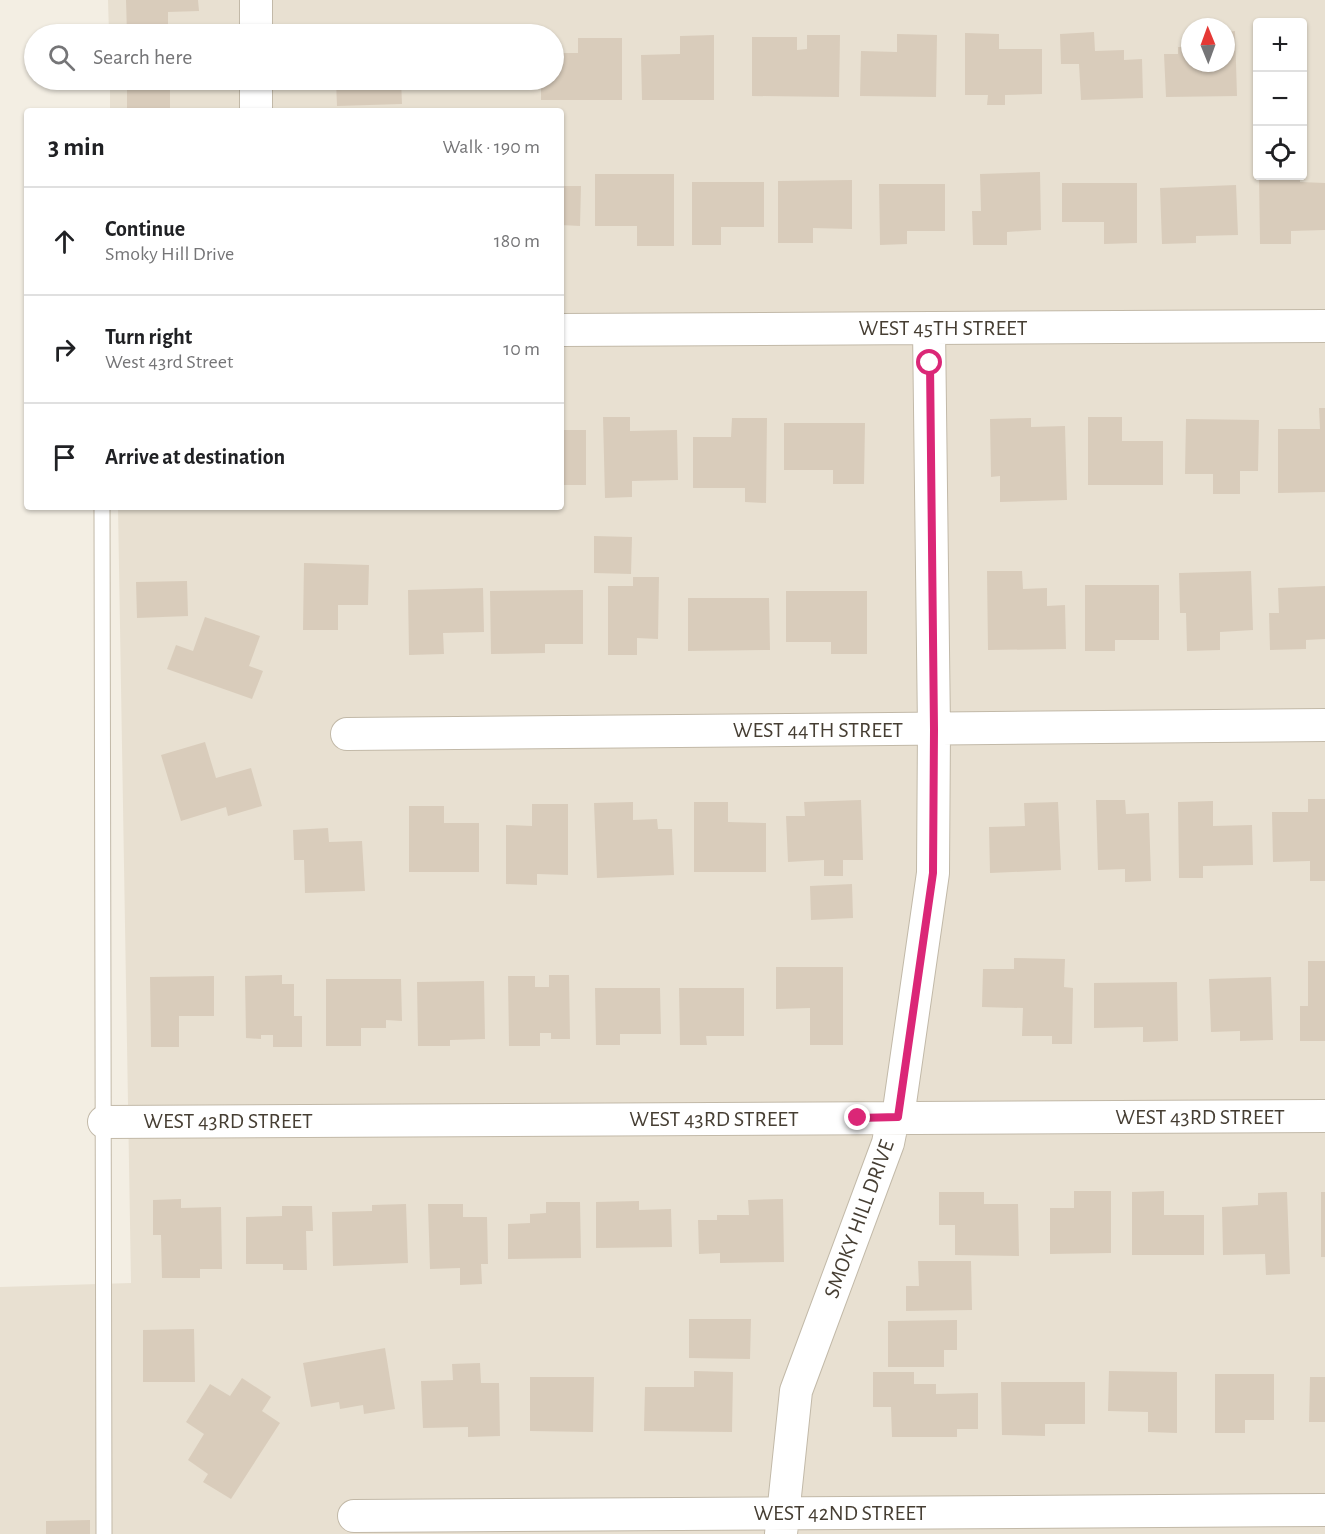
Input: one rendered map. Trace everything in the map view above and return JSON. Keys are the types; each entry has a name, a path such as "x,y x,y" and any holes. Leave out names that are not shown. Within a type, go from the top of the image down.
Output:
{"street":[{"path":"256,0 256,24"},
{"path":"256,90 256,108"},
{"name":"WEST 45TH STREET","path":"564,330 1325,326"},
{"name":"SMOKY HILL DRIVE","path":"781,1524 796,1391 888,1143 893,1118 898,1117 933,873 934,729 929,328"},
{"name":"WEST 44TH STREET","path":"347,734 1325,725"},
{"name":"WEST 43RD STREET","path":"104,1122 1325,1116"},
{"name":"WEST 42ND STREET","path":"354,1516 781,1524 1325,1510"}],"lane":[{"path":"102,510 104,1534"}],"shaded area":[{"path":"108,0 1325,0 1325,1534 0,1534 0,1287 131,1283 118,510 564,510 564,108 110,108 110,90 564,90 564,24 109,24"}],"building":[{"path":"126,0 198,0 199,11 168,12 168,24 127,24"},
{"path":"1235,31 1237,96 1166,97 1164,54 1178,54 1178,47 1181,47 1181,72 1235,72"},
{"path":"1094,32 1095,51 1124,50 1124,60 1142,59 1143,98 1081,100 1079,64 1061,64 1060,34"},
{"path":"965,33 999,34 999,49 1042,49 1042,94 1005,95 1005,105 987,105 988,95 965,95"},
{"path":"897,34 937,35 936,97 860,96 861,51 897,52"},
{"path":"714,35 714,100 642,100 641,55 680,54 680,36"},
{"path":"807,35 840,35 839,97 752,96 752,37 797,37 797,50 807,49"},
{"path":"578,38 622,38 622,100 541,100 541,90 564,90 564,53 578,53"},
{"path":"127,90 170,90 170,108 127,108"},
{"path":"336,90 401,90 402,104 337,106"},
{"path":"1040,172 1041,230 1007,232 1007,245 973,245 972,211 981,211 980,174"},
{"path":"595,174 674,174 674,246 637,246 637,226 595,226"},
{"path":"852,180 852,229 813,228 813,243 778,243 778,181"},
{"path":"1259,180 1300,180 1300,182 1325,183 1325,230 1291,231 1291,244 1260,244"},
{"path":"692,182 764,182 764,227 721,227 721,245 692,245"},
{"path":"1062,183 1137,183 1137,243 1104,244 1104,222 1062,222"},
{"path":"879,184 945,184 945,231 907,231 907,244 880,245"},
{"path":"1236,185 1238,235 1196,236 1196,243 1162,244 1160,188"},
{"path":"564,186 581,186 580,226 564,225"},
{"path":"1319,408 1325,408 1325,492 1278,493 1278,429 1320,429"},
{"path":"603,417 630,417 630,431 677,430 678,480 632,481 632,497 605,498"},
{"path":"1088,417 1122,417 1122,441 1163,441 1163,485 1088,485"},
{"path":"732,418 767,418 766,503 745,502 745,488 693,488 693,437 731,437"},
{"path":"1031,418 1031,427 1065,426 1067,500 1000,502 1000,476 991,477 990,419"},
{"path":"1186,419 1259,420 1258,471 1240,471 1240,494 1213,494 1213,474 1185,474"},
{"path":"784,423 865,423 864,484 833,484 833,470 784,470"},
{"path":"564,430 586,430 586,485 564,485"},
{"path":"594,536 632,537 631,574 594,573"},
{"path":"304,563 369,565 368,605 338,605 338,630 303,630"},
{"path":"987,571 1022,571 1023,589 1047,588 1047,606 1065,605 1066,649 988,650"},
{"path":"1251,571 1253,630 1220,632 1220,650 1187,651 1186,613 1180,613 1179,573"},
{"path":"633,577 659,577 658,639 637,638 637,655 608,655 608,586 633,586"},
{"path":"187,581 188,616 137,618 136,582"},
{"path":"1085,585 1159,585 1159,640 1115,640 1115,651 1085,651"},
{"path":"1325,586 1325,639 1306,640 1306,649 1270,650 1269,613 1279,613 1278,588"},
{"path":"483,588 484,632 443,633 444,654 409,655 408,590"},
{"path":"583,590 583,644 545,644 545,653 491,654 490,591"},
{"path":"786,591 867,591 867,654 831,654 831,642 786,642"},
{"path":"688,598 769,598 770,650 688,651"},
{"path":"205,617 260,636 249,666 263,671 252,699 167,669 176,645 193,651"},
{"path":"205,742 216,778 251,768 262,806 228,816 226,807 181,821 161,755"},
{"path":"1308,799 1325,799 1325,881 1310,881 1310,861 1273,862 1272,812 1308,812"},
{"path":"861,800 863,860 843,860 843,876 824,876 824,860 788,862 786,816 805,816 804,802"},
{"path":"1096,800 1125,800 1126,814 1149,813 1151,881 1125,882 1125,869 1098,870"},
{"path":"1213,801 1213,826 1252,825 1253,865 1203,866 1203,878 1179,878 1178,802"},
{"path":"633,802 633,820 657,819 658,829 672,829 674,875 597,878 594,803"},
{"path":"694,802 728,802 728,822 766,823 766,872 694,872"},
{"path":"1058,802 1061,870 990,873 989,827 1025,826 1024,803"},
{"path":"532,804 568,804 568,875 537,874 537,885 506,884 506,825 532,826"},
{"path":"409,806 444,806 444,823 479,823 479,872 409,872"},
{"path":"328,828 329,842 362,841 365,891 305,893 304,860 294,860 293,830"},
{"path":"852,884 853,918 811,920 810,886"},
{"path":"1014,958 1065,959 1064,987 1073,988 1072,1044 1052,1044 1052,1036 1022,1036 1023,1008 982,1007 983,969 1014,969"},
{"path":"1308,961 1325,961 1325,1041 1300,1041 1300,1006 1308,1006"},
{"path":"776,967 843,967 843,1045 810,1045 810,1008 776,1009"},
{"path":"282,975 282,984 294,984 294,1016 302,1016 302,1047 273,1047 273,1035 261,1035 261,1039 246,1038 245,976"},
{"path":"549,975 569,975 570,1039 551,1039 551,1033 540,1033 540,1046 509,1046 508,976 535,976 535,987 549,987"},
{"path":"214,976 214,1016 179,1016 179,1047 151,1047 150,977"},
{"path":"1271,977 1273,1040 1240,1041 1240,1031 1211,1032 1209,979"},
{"path":"326,979 401,979 402,1021 386,1020 386,1028 361,1028 361,1046 326,1046"},
{"path":"484,981 485,1039 450,1040 450,1046 418,1046 417,982"},
{"path":"1177,982 1178,1041 1143,1042 1143,1027 1094,1028 1094,983"},
{"path":"595,988 660,988 661,1034 620,1034 620,1045 596,1045"},
{"path":"679,988 744,988 744,1036 706,1036 707,1045 680,1045"},
{"path":"1074,1191 1111,1191 1111,1253 1050,1254 1050,1208 1074,1208"},
{"path":"1164,1191 1164,1215 1204,1215 1204,1255 1132,1255 1132,1192"},
{"path":"939,1192 984,1192 984,1204 1018,1204 1019,1256 955,1255 955,1225 939,1225"},
{"path":"1287,1192 1290,1274 1266,1275 1265,1254 1223,1255 1222,1207 1258,1205 1258,1193"},
{"path":"1321,1192 1325,1192 1325,1257 1321,1257"},
{"path":"181,1199 181,1208 221,1207 222,1269 200,1269 200,1278 162,1278 161,1235 153,1235 153,1200"},
{"path":"783,1199 784,1262 720,1263 720,1253 699,1254 698,1220 717,1220 717,1215 749,1215 748,1200"},
{"path":"639,1201 639,1210 671,1209 672,1247 596,1248 596,1202"},
{"path":"546,1202 580,1202 581,1258 508,1259 508,1224 530,1223 530,1214 546,1213"},
{"path":"406,1204 408,1263 333,1266 332,1212 372,1211 372,1205"},
{"path":"428,1204 463,1204 463,1217 487,1217 488,1264 481,1264 482,1284 460,1285 460,1268 430,1269"},
{"path":"282,1206 312,1206 313,1231 306,1231 307,1270 283,1270 283,1264 246,1264 246,1217 282,1216"},
{"path":"918,1261 971,1261 972,1310 906,1311 906,1286 919,1286"},
{"path":"689,1319 751,1319 750,1359 689,1358"},
{"path":"957,1320 957,1350 944,1350 944,1367 888,1367 888,1321"},
{"path":"194,1329 195,1382 143,1382 143,1330"},
{"path":"385,1348 395,1409 364,1414 363,1405 340,1409 339,1402 311,1407 303,1363"},
{"path":"480,1363 481,1383 499,1383 500,1436 468,1437 468,1427 423,1428 421,1381 453,1380 452,1364"},
{"path":"694,1371 733,1372 732,1432 644,1431 645,1387 694,1387"},
{"path":"1109,1371 1177,1372 1177,1433 1148,1432 1148,1412 1108,1411"},
{"path":"873,1372 914,1372 914,1384 936,1384 936,1394 978,1393 978,1429 957,1429 957,1437 892,1437 891,1407 873,1407"},
{"path":"1215,1374 1274,1374 1274,1420 1245,1420 1245,1433 1215,1433"},
{"path":"530,1377 594,1377 593,1432 530,1431"},
{"path":"1310,1377 1325,1377 1325,1422 1309,1422"},
{"path":"242,1378 271,1397 262,1411 280,1423 231,1499 203,1482 208,1474 188,1460 204,1434 186,1422 210,1384 230,1396"},
{"path":"1001,1382 1085,1382 1085,1424 1045,1424 1045,1436 1002,1435"},
{"path":"90,1520 90,1534 46,1534 46,1521"}],"route":[{"path":"858,1118 898,1117 933,873 934,729 930,363"}]}
